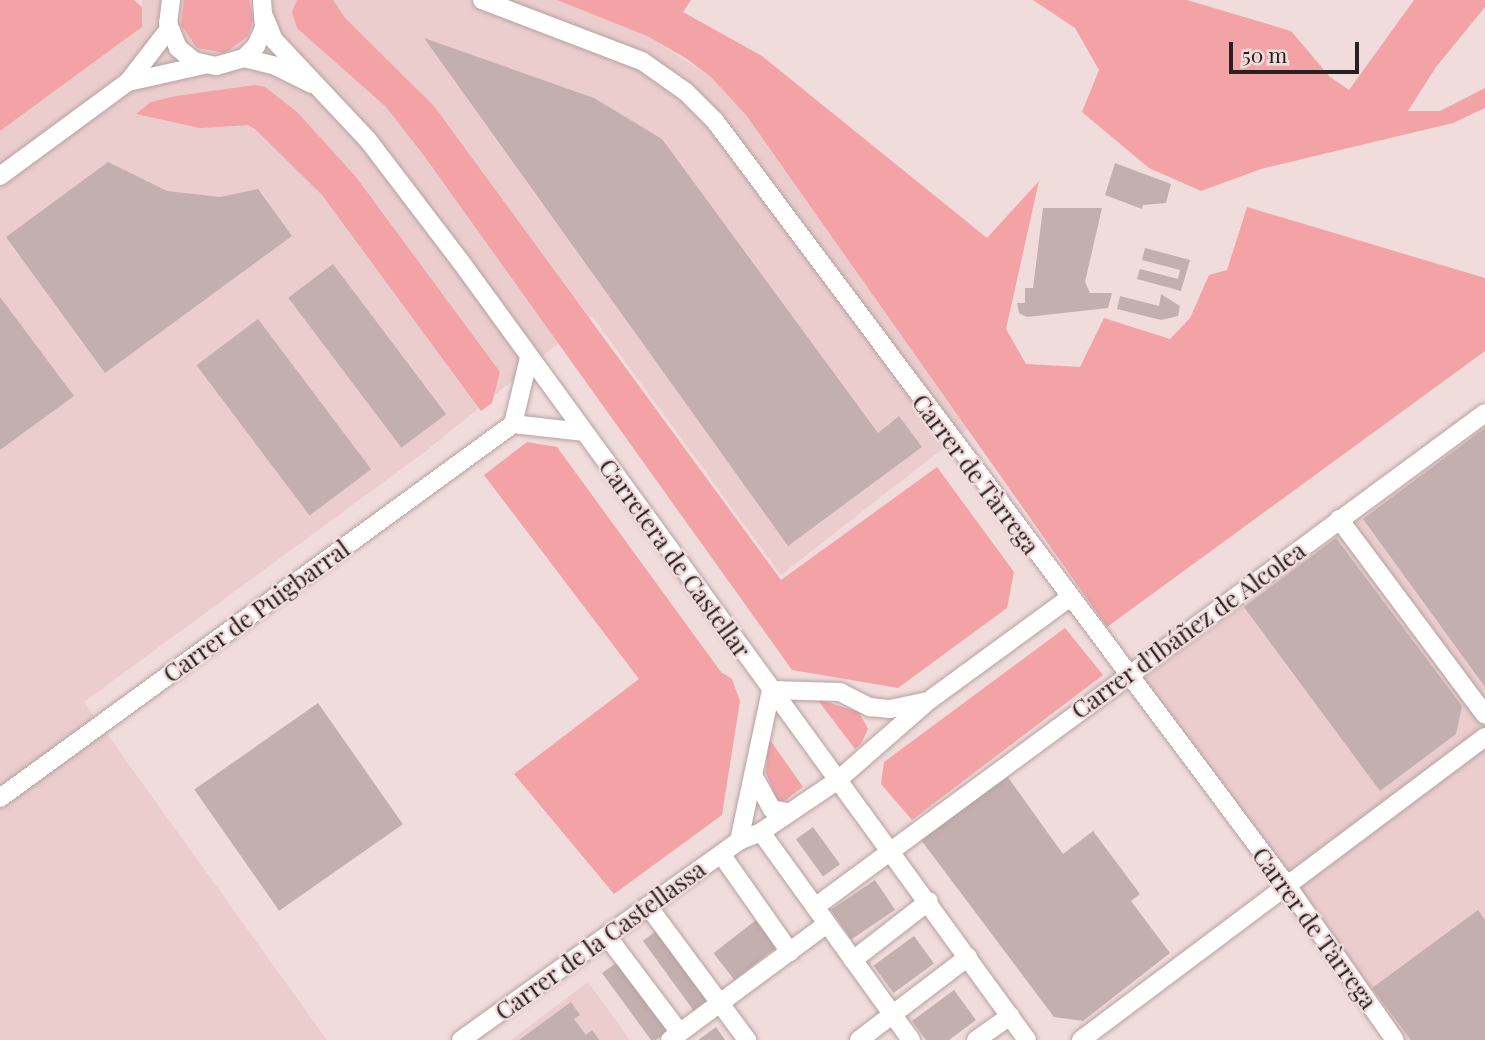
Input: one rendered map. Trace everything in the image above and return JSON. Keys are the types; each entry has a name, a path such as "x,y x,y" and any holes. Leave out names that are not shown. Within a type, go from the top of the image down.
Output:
{"street":[{"path":"155,0 169,15 186,55 204,65"},
{"name":"Carrer de Tàrrega","path":"482,0 642,61 686,92 716,121 1126,676 1286,884 1395,1040"},
{"path":"128,82 204,65 228,65 244,58 261,38 265,6"},
{"name":"Carretera de Castellar","path":"265,6 274,40 387,163 771,690 892,849 1027,1040"},
{"path":"0,176 128,82 169,15"},
{"name":"Carretera de Castellar","path":"244,58 274,65 313,85"},
{"path":"529,358 513,424 583,432"},
{"name":"Carrer d'Ibáñez de Alcolea","path":"815,907 1485,413"},
{"name":"Carrer de Puigbarral","path":"0,798 513,424"},
{"path":"1339,519 1485,715"},
{"name":"Carrer de la Castellassa","path":"461,1040 739,841 761,832 786,812 838,780 872,745 1069,598"},
{"path":"739,841 771,690 840,692 870,707 890,709 927,702"},
{"path":"870,707 878,722 872,745"},
{"path":"1081,1040 1485,737"},
{"path":"753,775 772,809 786,812"},
{"path":"761,832 911,1040"},
{"path":"721,854 790,952"},
{"path":"853,960 929,901"},
{"path":"648,906 747,1040"},
{"path":"607,936 675,1036 721,1005 827,924"},
{"path":"859,1040 968,957"},
{"path":"976,1040 1010,1016"}],"shaded area":[{"path":"0,0 134,0 142,7 142,27 0,131"},
{"path":"142,0 557,0 647,36 717,81 746,115 968,429 781,575 592,316 426,451 84,702 327,1040 0,1040 0,131 142,27"},
{"path":"184,0 249,0 253,19 248,36 225,53 197,48 181,25"},
{"path":"297,0 333,0 345,18 434,106 781,580 937,467 1014,572 1007,608 898,688 792,670 425,157 386,107 297,28 292,12"},
{"path":"557,0 691,0 683,12 762,56 987,238 1039,181 1006,329 1026,364 1080,367 1104,318 1170,339 1190,318 1209,275 1227,270 1247,207 1485,278 1485,351 1107,627 746,115 712,78 687,59 647,36"},
{"path":"1033,0 1187,0 1291,31 1330,77 1349,90 1414,0 1485,0 1485,7 1436,67 1408,111 1440,111 1485,88 1485,108 1453,123 1261,169 1201,191 1149,168 1082,112 1099,70 1075,28"},
{"path":"255,85 265,87 297,112 356,177 500,372 492,403 481,411 322,195 256,130 248,125 200,128 136,114 151,102"},
{"path":"1485,426 1485,1040 1404,1040 1141,681"},
{"path":"527,442 557,447 721,672 732,679 740,701 722,815 614,894 514,774 639,679 484,475"},
{"path":"1065,628 1103,675 912,820 881,784 884,762"},
{"path":"817,699 859,712 868,729 861,744 855,749"},
{"path":"768,737 803,787 779,805 766,773"},
{"path":"588,982 630,1040 511,1040"}],"building":[{"path":"424,38 594,98 662,139 878,433 899,416 922,447 788,546"},
{"path":"108,162 167,191 220,197 258,189 292,236 105,373 6,237"},
{"path":"1115,163 1171,184 1166,203 1143,205 1142,209 1105,195"},
{"path":"1043,208 1102,208 1085,282 1090,293 1112,293 1108,308 1027,317 1019,313 1017,303 1025,303 1025,288 1033,288"},
{"path":"1145,248 1190,260 1181,291 1137,279 1140,269 1178,279 1180,270 1142,260"},
{"path":"333,264 446,414 401,448 288,298"},
{"path":"1161,294 1180,306 1178,316 1161,320 1117,309 1120,296 1159,306"},
{"path":"0,297 74,396 0,450"},
{"path":"258,319 371,469 310,515 197,365"},
{"path":"1485,428 1485,687 1363,519"},
{"path":"1336,538 1462,706 1456,734 1380,791 1244,607"},
{"path":"318,703 403,824 279,911 194,790"},
{"path":"1007,776 1063,854 1093,831 1140,894 1131,901 1170,953 1083,1021 1054,1017 921,840"},
{"path":"813,827 840,864 823,877 796,839"},
{"path":"875,880 895,910 851,939 831,910"},
{"path":"1478,910 1485,920 1485,1040 1411,1040 1372,988"},
{"path":"756,920 777,947 734,980 713,953"},
{"path":"659,929 710,999 693,1010 643,941"},
{"path":"914,936 934,964 894,993 874,965"},
{"path":"619,961 669,1029 656,1040 651,1040 602,973"},
{"path":"954,990 976,1020 949,1040 926,1040 912,1021"},
{"path":"571,1002 580,1015 574,1019 586,1035 592,1030 599,1040 519,1040"},
{"path":"716,1027 725,1040 698,1040"}]}
